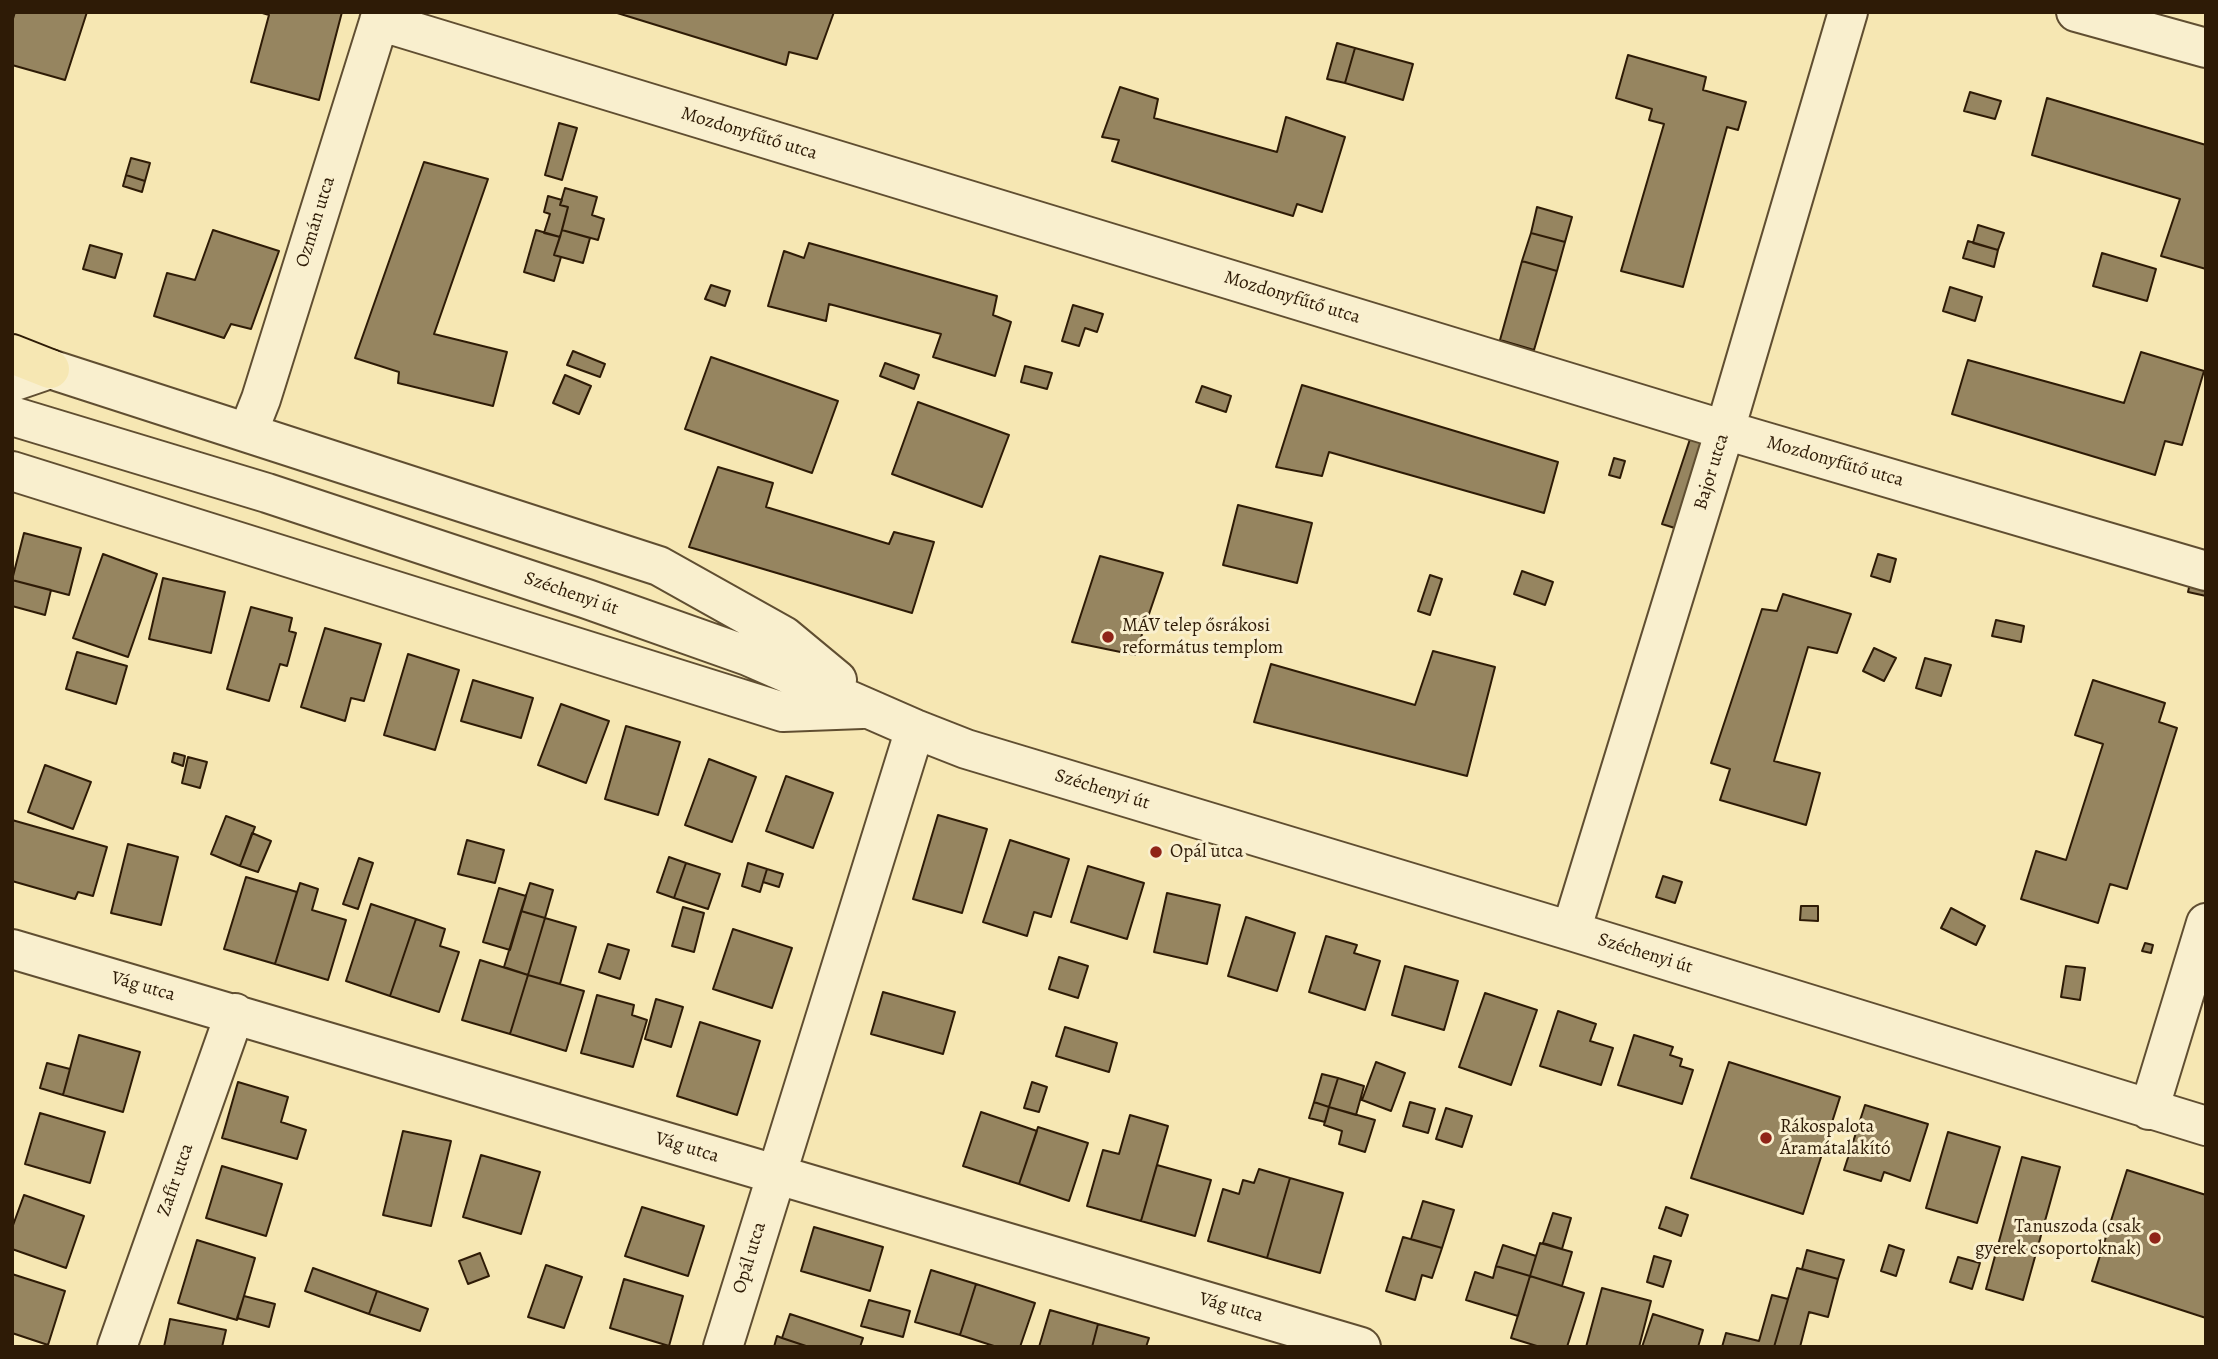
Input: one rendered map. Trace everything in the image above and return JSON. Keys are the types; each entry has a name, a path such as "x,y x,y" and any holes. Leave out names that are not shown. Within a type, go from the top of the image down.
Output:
{"main road":[{"path":"12,354 50,369"}],"street":[{"name":"Bajor utca","path":"1571,931 1725,430 1849,12"},
{"path":"2076,12 2206,48"},
{"name":"Mozdonyfűtő utca","path":"380,17 1725,430 2206,571"},
{"name":"Ozmán utca","path":"248,432 261,399 380,17"},
{"path":"12,382 50,369 659,566 784,636 871,709"},
{"name":"Széchenyi út","path":"12,416 267,493 587,599 748,656 915,729 966,748 2206,1126"},
{"path":"12,471 783,712 871,709"},
{"name":"Opál utca","path":"723,1347 915,729"},
{"path":"2149,1110 2206,923"},
{"name":"Vág utca","path":"12,949 1361,1347"},
{"name":"Zafír utca","path":"117,1347 235,1013"}],"building":[{"path":"15,12 87,12 65,80 12,65 12,22"},
{"path":"259,12 342,12 319,100 251,82 269,15"},
{"path":"614,12 834,12 817,59 789,52 786,65"},
{"path":"1337,43 1355,48 1345,83 1327,79"},
{"path":"1355,48 1413,64 1403,100 1345,83"},
{"path":"1628,55 1706,77 1703,90 1746,102 1738,130 1727,127 1683,287 1621,271 1664,124 1649,120 1652,109 1616,98"},
{"path":"1120,87 1158,99 1154,118 1277,152 1286,117 1345,137 1322,212 1297,204 1293,216 1112,161 1119,140 1102,137"},
{"path":"1970,92 2001,101 1995,119 1964,111"},
{"path":"2047,98 2206,145 2206,269 2161,256 2180,199 2032,155"},
{"path":"559,123 577,128 562,180 545,175"},
{"path":"131,158 150,163 145,181 126,175"},
{"path":"424,162 488,179 434,334 507,352 493,406 398,383 399,372 355,358"},
{"path":"126,175 145,181 142,192 123,186"},
{"path":"565,188 597,197 592,215 604,219 598,240 562,230 568,207 560,205"},
{"path":"548,196 562,200 560,205 568,207 560,237 544,233 550,214 544,212"},
{"path":"1537,207 1572,217 1565,242 1531,233"},
{"path":"1978,225 2004,233 1998,250 1973,243"},
{"path":"213,230 279,251 251,329 231,324 224,338 154,316 167,273 195,280"},
{"path":"536,230 560,237 554,255 561,257 554,281 524,272"},
{"path":"562,230 590,238 583,263 554,255"},
{"path":"1531,233 1565,242 1557,271 1522,261"},
{"path":"1968,241 1998,250 1994,267 1963,258"},
{"path":"809,243 997,296 993,315 1011,322 995,376 933,357 941,334 829,304 826,321 768,306 784,251 804,258"},
{"path":"90,245 122,254 115,278 83,269"},
{"path":"2102,253 2156,269 2147,301 2093,286"},
{"path":"1522,261 1557,271 1534,350 1500,340"},
{"path":"711,285 730,291 725,306 705,299"},
{"path":"1950,287 1982,297 1975,321 1943,311"},
{"path":"1073,305 1103,314 1097,332 1085,328 1079,346 1062,341"},
{"path":"573,351 605,364 600,377 567,365"},
{"path":"2141,352 2204,371 2182,445 2165,441 2155,475 1952,414 1968,360 2124,403"},
{"path":"711,357 838,401 812,473 685,429"},
{"path":"885,363 919,375 914,389 880,376"},
{"path":"1025,366 1052,373 1047,389 1021,382"},
{"path":"565,375 591,386 579,414 553,403"},
{"path":"1302,385 1558,462 1544,513 1329,452 1322,476 1276,467"},
{"path":"1202,386 1231,396 1226,412 1196,402"},
{"path":"918,402 1009,435 982,507 892,474"},
{"path":"1693,430 1708,435 1678,529 1662,524"},
{"path":"1614,458 1625,461 1620,478 1609,475"},
{"path":"718,467 773,483 766,507 889,544 894,532 934,542 912,613 689,547"},
{"path":"1238,505 1312,523 1297,583 1223,565"},
{"path":"24,533 81,548 69,595 12,580"},
{"path":"103,554 157,574 128,657 73,638"},
{"path":"1878,554 1896,559 1890,582 1871,576"},
{"path":"1100,556 1163,573 1135,655 1072,642"},
{"path":"1522,571 1553,582 1545,605 1514,594"},
{"path":"1430,575 1442,579 1430,615 1418,611"},
{"path":"163,578 225,592 211,653 149,639"},
{"path":"12,580 51,590 45,615 12,606"},
{"path":"2190,583 2206,587 2206,596 2188,592"},
{"path":"1783,594 1851,614 1837,653 1808,647 1774,761 1820,773 1806,825 1720,800 1730,769 1711,763 1762,609 1777,611"},
{"path":"251,607 292,618 289,631 296,633 287,666 280,664 269,701 227,689"},
{"path":"1996,620 2024,626 2021,642 1992,636"},
{"path":"325,628 381,644 364,701 351,698 345,721 301,707"},
{"path":"1874,648 1896,658 1884,681 1863,671"},
{"path":"1433,651 1495,667 1467,776 1254,722 1271,664 1415,705"},
{"path":"77,652 127,666 116,704 66,689"},
{"path":"408,654 459,670 435,750 384,735"},
{"path":"1925,658 1951,665 1941,696 1916,688"},
{"path":"473,680 533,698 521,738 461,721"},
{"path":"2093,680 2165,703 2159,722 2177,728 2127,889 2110,884 2098,923 2021,899 2036,851 2066,860 2103,744 2075,735"},
{"path":"561,704 609,721 586,783 538,765"},
{"path":"626,726 680,742 658,815 605,799"},
{"path":"174,753 185,756 183,766 172,762"},
{"path":"188,757 207,762 200,788 182,783"},
{"path":"709,759 756,777 732,842 685,825"},
{"path":"45,765 91,782 73,829 28,812"},
{"path":"786,776 833,793 813,848 766,831"},
{"path":"938,815 987,829 962,913 913,899"},
{"path":"226,816 255,827 240,866 211,854"},
{"path":"12,820 107,847 93,896 78,892 75,899 12,881"},
{"path":"252,833 271,841 258,872 240,866"},
{"path":"467,840 504,850 495,883 458,874"},
{"path":"1010,840 1069,859 1051,917 1034,912 1027,936 983,922"},
{"path":"128,844 178,857 161,925 111,913"},
{"path":"669,857 686,863 674,898 657,892"},
{"path":"359,858 373,863 358,909 343,904"},
{"path":"686,863 720,874 708,909 674,898"},
{"path":"748,863 767,869 760,892 742,886"},
{"path":"1088,866 1144,883 1127,939 1071,922"},
{"path":"767,869 783,874 779,887 763,882"},
{"path":"1663,876 1682,882 1675,903 1656,897"},
{"path":"246,877 297,892 275,964 224,949"},
{"path":"300,883 318,889 312,910 346,920 328,980 275,964"},
{"path":"530,883 553,890 545,918 521,911"},
{"path":"499,888 526,896 510,950 483,942"},
{"path":"1167,893 1220,905 1207,964 1154,952"},
{"path":"371,904 416,919 390,996 346,981"},
{"path":"1801,906 1818,906 1818,921 1800,920"},
{"path":"683,907 704,913 694,952 672,946"},
{"path":"1951,908 1985,926 1976,945 1941,928"},
{"path":"521,911 545,918 528,975 504,967"},
{"path":"1246,917 1295,933 1277,991 1228,976"},
{"path":"545,918 576,927 560,984 528,975"},
{"path":"416,919 445,929 440,946 459,952 439,1012 390,996"},
{"path":"733,929 792,948 772,1008 713,989"},
{"path":"1326,936 1357,945 1354,953 1380,961 1365,1010 1309,992"},
{"path":"2145,943 2153,945 2151,953 2142,951"},
{"path":"608,944 629,950 620,979 599,972"},
{"path":"1059,957 1088,966 1078,998 1049,989"},
{"path":"480,960 528,975 510,1034 462,1020"},
{"path":"1405,966 1458,981 1444,1030 1392,1015"},
{"path":"2066,966 2085,968 2080,1000 2061,997"},
{"path":"528,975 584,991 566,1051 510,1034"},
{"path":"883,992 955,1012 943,1054 871,1034"},
{"path":"1485,993 1537,1010 1511,1085 1459,1067"},
{"path":"597,995 634,1005 632,1015 647,1020 633,1067 581,1053"},
{"path":"656,999 683,1007 671,1047 645,1039"},
{"path":"1558,1011 1596,1024 1590,1041 1613,1048 1601,1085 1540,1066"},
{"path":"700,1022 760,1041 737,1115 677,1096"},
{"path":"1065,1027 1117,1043 1109,1072 1056,1056"},
{"path":"79,1035 140,1052 123,1112 63,1095"},
{"path":"1634,1035 1673,1047 1670,1055 1682,1059 1680,1066 1693,1070 1682,1104 1618,1085"},
{"path":"1376,1062 1405,1073 1391,1111 1362,1100"},
{"name":"Rákospalota Áramátalakító","path":"1729,1062 1840,1097 1803,1214 1691,1178"},
{"path":"47,1063 70,1069 63,1095 40,1088"},
{"path":"1322,1074 1338,1078 1329,1107 1314,1102"},
{"path":"1338,1078 1364,1086 1356,1115 1329,1107"},
{"path":"238,1082 288,1097 281,1122 306,1130 297,1159 222,1138"},
{"path":"1032,1082 1047,1087 1039,1112 1024,1108"},
{"path":"1314,1102 1329,1107 1325,1122 1309,1118"},
{"path":"1410,1102 1435,1109 1428,1133 1403,1126"},
{"path":"1865,1105 1928,1124 1910,1181 1884,1172 1881,1181 1844,1170"},
{"path":"1329,1107 1375,1120 1365,1152 1339,1144 1342,1131 1324,1125"},
{"path":"1446,1108 1472,1116 1462,1147 1436,1139"},
{"path":"981,1112 1037,1131 1019,1184 963,1166"},
{"path":"40,1113 105,1132 90,1183 25,1164"},
{"path":"1130,1115 1168,1126 1141,1221 1087,1206 1103,1150 1119,1154"},
{"path":"1038,1127 1088,1143 1069,1201 1019,1184"},
{"path":"403,1131 451,1141 431,1226 383,1215"},
{"path":"1948,1132 2000,1147 1977,1223 1926,1208"},
{"path":"481,1155 540,1172 521,1234 463,1217"},
{"path":"2022,1157 2060,1167 2023,1300 1986,1289"},
{"path":"1157,1165 1211,1180 1195,1236 1141,1221"},
{"path":"222,1166 282,1184 266,1236 206,1218"},
{"path":"1259,1169 1290,1178 1267,1258 1208,1241 1223,1189 1239,1194 1243,1180 1254,1183"},
{"name":"Tanuszoda (csak gyerek csoportoknak)","path":"2127,1170 2206,1195 2206,1318 2092,1281"},
{"path":"1290,1178 1343,1193 1320,1273 1267,1258"},
{"path":"24,1195 84,1216 66,1268 12,1249 12,1228"},
{"path":"1423,1201 1454,1210 1442,1248 1411,1239"},
{"path":"642,1207 704,1226 688,1276 625,1256"},
{"path":"1666,1207 1688,1215 1681,1236 1659,1228"},
{"path":"1553,1213 1571,1218 1562,1249 1543,1243"},
{"path":"814,1227 883,1247 870,1291 801,1271"},
{"path":"1403,1237 1442,1248 1432,1278 1422,1275 1415,1300 1386,1291"},
{"path":"197,1240 255,1258 237,1320 178,1303"},
{"path":"1540,1243 1572,1252 1562,1286 1530,1276"},
{"path":"1503,1245 1536,1256 1530,1276 1496,1266"},
{"path":"1889,1245 1904,1250 1896,1276 1881,1271"},
{"path":"1807,1250 1844,1260 1838,1279 1802,1269"},
{"path":"480,1253 489,1276 468,1284 459,1261"},
{"path":"1654,1256 1671,1261 1663,1287 1647,1282"},
{"path":"1958,1257 1980,1263 1972,1289 1950,1282"},
{"path":"546,1265 582,1277 564,1328 528,1317"},
{"path":"1496,1266 1530,1276 1518,1316 1466,1300 1475,1272 1493,1278"},
{"path":"313,1268 377,1291 369,1314 305,1291"},
{"path":"1797,1268 1838,1279 1828,1317 1809,1312 1800,1347 1774,1347"},
{"path":"931,1270 976,1284 960,1335 915,1322"},
{"path":"12,1274 65,1291 48,1345 12,1333"},
{"path":"1530,1276 1584,1293 1567,1347 1540,1347 1511,1338"},
{"path":"624,1279 683,1296 669,1346 610,1328"},
{"path":"976,1284 1035,1303 1020,1347 997,1347 960,1335"},
{"path":"1602,1288 1651,1301 1639,1347 1586,1347"},
{"path":"377,1291 428,1309 420,1331 369,1314"},
{"path":"1772,1295 1788,1299 1774,1347 1722,1347 1726,1333 1759,1341"},
{"path":"244,1296 275,1304 269,1327 237,1318"},
{"path":"869,1300 910,1311 903,1337 861,1326"},
{"path":"1050,1310 1098,1324 1092,1347 1039,1347"},
{"path":"790,1314 863,1338 860,1347 809,1347 782,1338"},
{"path":"1653,1314 1703,1330 1698,1347 1642,1347"},
{"path":"170,1319 226,1330 222,1347 164,1347"},
{"path":"1098,1324 1149,1338 1146,1347 1092,1347"},
{"path":"777,1336 782,1338 809,1347 774,1347"}],"place":[{"name":"MÁV telep ősrákosi református templom","path":"1108,637"},
{"name":"Opál utca","path":"1156,852"},
{"name":"Rákospalota Áramátalakító","path":"1766,1138"},
{"name":"Tanuszoda (csak gyerek csoportoknak)","path":"2155,1238"}]}
